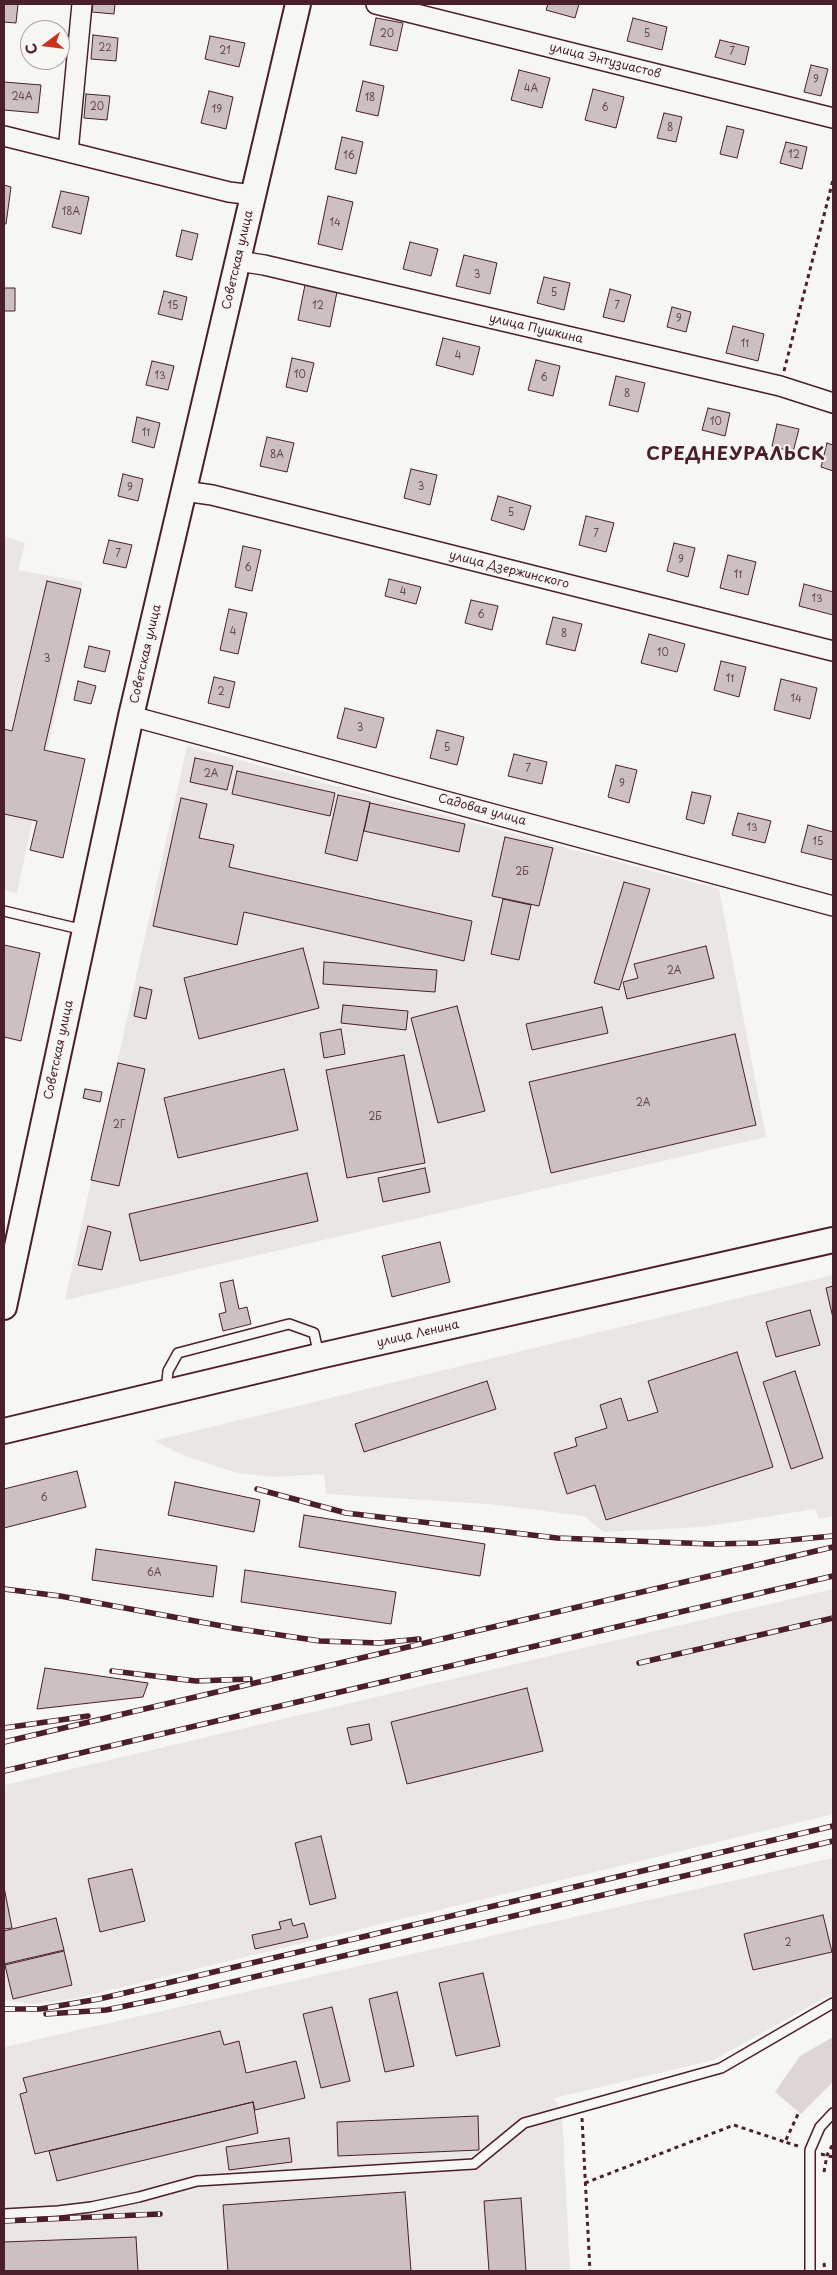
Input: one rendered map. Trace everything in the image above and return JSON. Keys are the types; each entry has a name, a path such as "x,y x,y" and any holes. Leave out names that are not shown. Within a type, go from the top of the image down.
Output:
{"street":[{"path":"68,152 82,4"},
{"name":"Советская улица","path":"4,1307 132,716 298,4"},
{"name":"улица Энтузиастов","path":"376,4 833,118"},
{"path":"4,136 253,196"},
{"name":"улица Пушкина","path":"238,260 780,386 833,403"},
{"name":"улица Дзержинского","path":"184,491 212,495 833,651"},
{"name":"Садовая улица","path":"132,716 833,906"},
{"name":"улица Ленина","path":"4,1431 166,1394 319,1356 833,1240"}],"lane":[{"path":"4,911 85,930"},
{"path":"166,1394 168,1371 178,1353 290,1324 314,1333 319,1356"},
{"path":"4,2214 58,2212 92,2207 139,2197 197,2181 474,2164 524,2123 721,2068 833,2003"},
{"path":"810,2271 810,2150 820,2127 833,2113"}],"path":[{"path":"780,386 833,180"},
{"path":"582,2107 590,2271"},
{"path":"785,2142 799,2112"},
{"path":"585,2183 734,2125 810,2150"}],"shaded area":[{"path":"4,536 25,543 18,570 83,582 17,893 4,890"},
{"path":"187,746 719,889 766,1137 65,1300"},
{"path":"833,1275 833,1516 819,1519 815,1509 703,1527 603,1532 584,1516 489,1504 326,1494 324,1474 273,1477 237,1473 185,1456 154,1441"},
{"path":"833,1589 833,1814 73,1999 33,2004 4,2000 4,1785"},
{"path":"833,1858 833,1993 714,2060 554,2098 562,2113 570,2271 4,2271 4,2047"},
{"path":"833,2037 833,2082 801,2114 775,2092 800,2056"}],"building":[{"path":"4,4 18,4 16,23 4,22"},
{"path":"93,4 115,4 114,14 92,12"},
{"path":"548,4 579,4 575,18 546,10"},
{"path":"376,18 403,23 397,51 370,45"},
{"path":"633,18 667,27 662,50 627,41"},
{"path":"93,35 118,38 116,61 91,59"},
{"path":"210,36 245,43 239,67 205,59"},
{"path":"720,40 749,47 745,65 715,57"},
{"path":"811,65 828,69 821,96 804,92"},
{"path":"519,70 550,78 542,108 511,100"},
{"path":"363,81 384,86 378,116 356,111"},
{"path":"4,82 41,85 38,113 4,110"},
{"path":"593,89 624,97 616,128 585,120"},
{"path":"209,91 233,97 226,129 201,123"},
{"path":"86,94 110,96 107,120 84,118"},
{"path":"664,113 682,117 676,142 657,138"},
{"path":"727,126 744,130 737,158 720,154"},
{"path":"342,137 363,142 356,174 335,169"},
{"path":"786,142 807,147 802,169 780,163"},
{"path":"4,185 11,187 6,224 4,224"},
{"path":"61,191 89,197 81,234 52,227"},
{"path":"328,196 353,202 342,250 318,244"},
{"path":"182,230 198,234 192,260 176,256"},
{"path":"410,242 438,249 431,276 403,269"},
{"path":"464,255 497,263 490,294 456,286"},
{"path":"544,277 570,283 564,310 537,303"},
{"path":"305,285 337,292 330,327 298,320"},
{"path":"4,288 15,288 15,311 4,311"},
{"path":"610,289 631,295 624,322 603,317"},
{"path":"164,291 187,297 182,320 158,314"},
{"path":"672,307 691,312 686,332 667,327"},
{"path":"733,326 764,334 758,361 726,353"},
{"path":"443,338 480,347 473,375 436,365"},
{"path":"292,358 314,363 307,392 286,387"},
{"path":"536,360 560,366 553,396 528,390"},
{"path":"152,361 174,366 168,390 146,385"},
{"path":"616,376 645,383 638,412 609,405"},
{"path":"708,408 730,413 725,436 702,430"},
{"path":"137,417 160,423 154,448 132,442"},
{"path":"777,424 799,429 793,452 772,446"},
{"path":"267,437 294,443 287,472 260,466"},
{"path":"827,443 833,445 833,471 821,467"},
{"path":"411,469 437,475 430,505 404,498"},
{"path":"123,474 143,479 138,501 118,496"},
{"path":"498,496 531,506 524,530 491,520"},
{"path":"586,516 614,523 606,552 579,545"},
{"path":"109,540 132,545 126,568 103,563"},
{"path":"674,543 695,548 688,577 667,571"},
{"path":"243,546 261,550 252,591 235,587"},
{"path":"728,555 756,562 748,595 720,588"},
{"path":"389,579 421,587 416,604 385,596"},
{"path":"47,581 81,589 44,750 85,759 63,858 30,850 37,821 4,814 4,729 12,731"},
{"path":"804,584 833,592 833,615 799,606"},
{"path":"471,600 498,606 492,630 465,623"},
{"path":"229,609 247,613 238,654 220,650"},
{"path":"553,617 582,624 575,651 546,644"},
{"path":"649,634 685,644 677,672 641,663"},
{"path":"89,646 110,651 105,672 84,667"},
{"path":"721,661 746,667 739,697 714,690"},
{"path":"214,677 235,682 229,708 208,703"},
{"path":"781,679 817,688 810,719 774,710"},
{"path":"78,681 96,686 91,704 74,700"},
{"path":"345,708 384,718 376,748 337,738"},
{"path":"437,730 464,737 457,765 430,758"},
{"path":"514,754 547,762 542,784 508,776"},
{"path":"195,758 233,766 227,790 190,782"},
{"path":"616,765 637,770 629,803 608,797"},
{"path":"237,771 335,793 330,816 232,794"},
{"path":"692,792 711,796 704,824 686,819"},
{"path":"338,795 370,802 357,861 325,853"},
{"path":"181,798 207,804 199,838 234,845 229,867 472,921 464,961 244,912 237,945 153,926"},
{"path":"370,803 465,824 459,852 364,831"},
{"path":"738,813 771,821 765,843 732,835"},
{"path":"808,825 833,832 833,860 801,852"},
{"path":"505,837 553,848 539,906 492,896"},
{"path":"624,882 650,889 619,990 594,983"},
{"path":"503,899 531,905 519,960 491,954"},
{"path":"4,945 40,953 21,1041 4,1037"},
{"path":"706,946 714,978 627,999 623,982 638,978 634,964"},
{"path":"303,948 319,1008 199,1039 184,978"},
{"path":"324,962 437,970 435,992 323,984"},
{"path":"140,987 152,990 146,1019 134,1016"},
{"path":"343,1005 408,1011 406,1030 341,1023"},
{"path":"457,1006 485,1111 438,1123 411,1018"},
{"path":"602,1007 608,1033 532,1050 526,1024"},
{"path":"341,1029 345,1054 324,1058 320,1033"},
{"path":"735,1034 756,1125 551,1173 529,1082"},
{"path":"404,1055 425,1163 347,1178 326,1070"},
{"path":"118,1063 145,1069 119,1186 91,1180"},
{"path":"284,1069 298,1130 178,1158 164,1098"},
{"path":"85,1089 102,1092 100,1102 83,1098"},
{"path":"425,1168 430,1192 383,1202 378,1178"},
{"path":"307,1173 318,1221 140,1261 129,1214"},
{"path":"88,1226 111,1232 102,1270 78,1265"},
{"path":"440,1242 450,1282 392,1297 382,1256"},
{"path":"233,1280 239,1309 247,1307 251,1324 223,1331 219,1314 226,1312 220,1283"},
{"path":"833,1286 833,1318 826,1288"},
{"path":"810,1310 820,1345 776,1357 766,1322"},
{"path":"737,1352 773,1467 606,1520 595,1485 567,1494 554,1453 577,1446 575,1438 607,1428 600,1405 621,1398 628,1421 658,1412 648,1381"},
{"path":"795,1371 823,1458 791,1469 763,1382"},
{"path":"487,1381 496,1409 364,1452 355,1424"},
{"path":"77,1471 86,1507 4,1528 4,1489"},
{"path":"175,1482 260,1500 254,1532 168,1515"},
{"path":"304,1515 485,1544 480,1576 299,1547"},
{"path":"96,1549 217,1566 213,1597 92,1580"},
{"path":"245,1570 396,1592 391,1624 241,1602"},
{"path":"45,1668 148,1683 143,1697 37,1709"},
{"path":"527,1688 543,1751 407,1784 391,1722"},
{"path":"369,1724 372,1740 351,1745 347,1728"},
{"path":"321,1836 336,1898 310,1905 295,1843"},
{"path":"132,1869 145,1921 100,1932 88,1879"},
{"path":"4,1887 12,1928 4,1929"},
{"path":"823,1915 832,1952 753,1970 744,1934"},
{"path":"56,1918 64,1950 4,1964 4,1931"},
{"path":"291,1919 293,1926 304,1923 308,1937 255,1949 252,1935 281,1929 279,1922"},
{"path":"64,1951 72,1985 13,1999 5,1965"},
{"path":"483,1973 500,2046 456,2056 439,1983"},
{"path":"397,1992 414,2066 385,2072 369,1999"},
{"path":"332,2007 350,2081 321,2088 303,2014"},
{"path":"220,2031 224,2045 239,2041 246,2073 296,2061 305,2098 255,2110 253,2102 35,2154 20,2094 27,2092 23,2078"},
{"path":"253,2102 258,2133 57,2181 49,2151"},
{"path":"478,2116 479,2150 338,2156 337,2122"},
{"path":"289,2138 292,2162 229,2170 226,2147"},
{"path":"405,2192 411,2271 228,2271 223,2205"},
{"path":"521,2198 526,2271 489,2271 484,2201"},
{"path":"136,2237 138,2271 4,2271 4,2242"}],"railway":[{"path":"257,1489 346,1513 557,1538 711,1544 758,1543 833,1536"},
{"path":"4,1742 833,1547"},
{"path":"4,1771 833,1576"},
{"path":"4,1589 60,1596 233,1628 320,1641 379,1643 419,1639"},
{"path":"639,1663 833,1618"},
{"path":"112,1671 196,1681 250,1679"},
{"path":"4,1728 88,1716"},
{"path":"4,2009 40,2009 99,1999 833,1826"},
{"path":"46,2014 106,2010 164,1998 833,1841"},
{"path":"4,2221 160,2214"}],"district":[{"name":"СРЕДНЕУРАЛЬСК","path":"736,455"}]}
